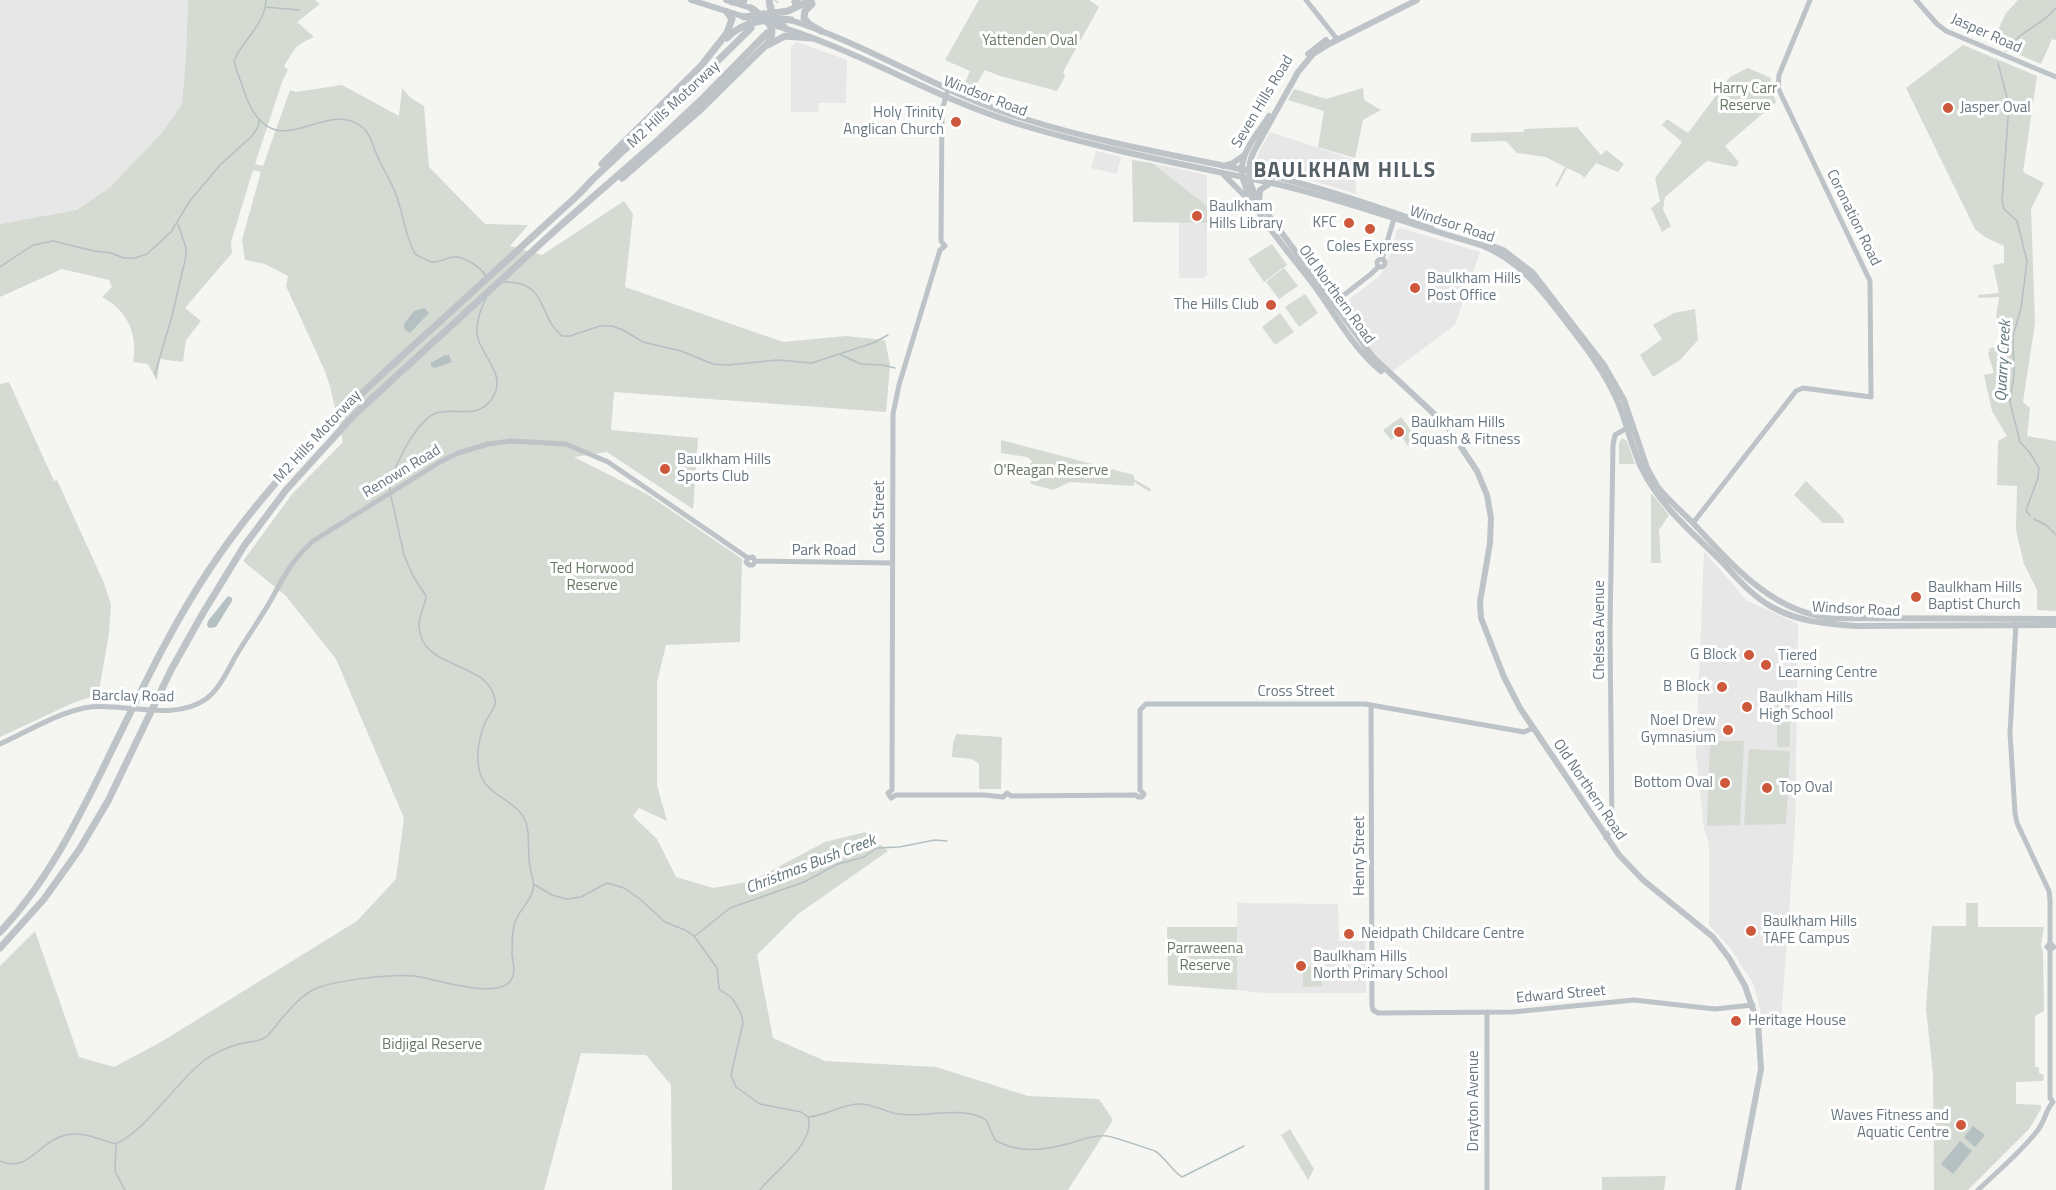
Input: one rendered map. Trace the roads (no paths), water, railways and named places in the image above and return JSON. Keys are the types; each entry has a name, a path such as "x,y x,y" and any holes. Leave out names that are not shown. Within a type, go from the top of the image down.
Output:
{"highway":[{"path":"729,1 744,0"},
{"path":"597,194 632,171 756,56 770,40 772,33 768,19 769,0"},
{"path":"563,209 610,155 735,30 813,0"},
{"path":"813,0 805,10 804,18 821,31"},
{"path":"751,8 785,28"},
{"path":"701,66 729,28 732,20 728,12"},
{"path":"744,17 791,20"},
{"name":"M2 Hills Motorway","path":"0,932 28,900 54,863 80,816 163,647 185,609 225,548 286,471 327,427 563,209 751,28"},
{"name":"M2 Hills Motorway","path":"0,948 44,899 98,820 171,670 213,595 257,527 286,490 332,438 527,256 704,97 767,33"},
{"path":"756,56 778,38 792,36 811,38"}],"main road":[{"path":"691,0 744,17"},
{"name":"Seven Hills Road","path":"1245,171 1246,153 1303,58 1319,44 1417,0"},
{"path":"729,1 751,8"},
{"name":"Windsor Road","path":"791,20 821,31 1006,113 1039,124 1285,180 1488,248 1521,268 1536,283 1599,367 1630,427 1638,460 1667,507 1690,526 1759,598 1772,607 1807,621 1856,626 2056,619"},
{"name":"Windsor Road","path":"785,28 980,110 1034,128 1272,184 1395,216"},
{"name":"Seven Hills Road","path":"1245,171 1298,72 1313,54 1336,38"},
{"path":"1220,166 1233,163 1246,153"},
{"name":"Old Northern Road","path":"1245,171 1258,205 1372,363 1407,390 1447,426 1467,453 1483,482 1490,506 1491,529 1481,591 1481,618 1508,685 1533,728 1606,838 1635,872 1713,937 1739,974 1753,1005 1760,1032 1761,1069 1738,1190"},
{"path":"1222,174 1258,205"},
{"path":"1258,205 1260,190 1272,184"},
{"name":"Windsor Road","path":"2016,621 2056,625"}],"street":[{"path":"1306,0 1336,38"},
{"name":"Coronation Road","path":"1690,526 1796,391 1803,388 1871,397 1870,281 1778,88 1779,75 1810,0"},
{"name":"Jasper Road","path":"1916,0 1946,31 2056,78"},
{"path":"946,96 950,88"},
{"name":"Cook Street","path":"946,96 942,110 941,241 945,246 940,250 893,409 894,793 1003,797"},
{"path":"1331,305 1372,278 1380,267 1377,261 1382,259 1395,216"},
{"name":"Chelsea Avenue","path":"1606,838 1612,828 1610,631 1613,445 1616,435 1630,427"},
{"name":"Renown Road","path":"280,583 287,569 313,541 428,469 458,453 488,444 511,441 566,444 608,462 748,558 752,556 755,561"},
{"name":"Park Road","path":"755,561 892,563"},
{"name":"Barclay Road","path":"0,744 74,711 98,707 177,710 189,708 205,700 214,691 280,583"},
{"path":"1978,1190 2037,1132 2046,1118 2049,1105 2046,1101 2050,1098 2050,950 2047,946 2050,943 2050,896 2015,813 2010,733 2016,621"},
{"name":"Cross Street","path":"1003,797 1006,793 1011,796 1138,793 1140,710 1144,704 1371,705 1524,732 1533,728"},
{"name":"Henry Street","path":"1371,705 1372,1008"},
{"name":"Edward Street","path":"1372,1008 1378,1013 1522,1011 1634,1000 1715,1009 1753,1005"},
{"name":"Drayton Avenue","path":"1486,1190 1487,1012"}],"waterway":[{"path":"266,0 262,17 234,61 244,91 256,115 269,127 284,131 331,120 347,120 362,127 369,136 395,192 415,254 433,262 453,257 462,258 476,266 486,276"},
{"path":"265,7 299,10"},
{"name":"Quarry Creek","path":"2006,51 2017,38 2044,20 2056,8"},
{"name":"Quarry Creek","path":"1998,63 2009,105 2002,201 2004,209 2017,221 2027,261 2021,308 2013,336 2014,374 2010,402 2020,442 2039,468 2038,478 2026,510 2030,516"},
{"path":"0,267 33,245 53,241 111,253 124,258 135,258 147,254 171,232 189,202 220,165 252,136 258,127 259,120"},
{"path":"155,374 186,256 186,248 178,224"},
{"path":"504,282 518,283 529,287 536,293 554,328 562,336 570,336 600,326 612,326 643,342 681,351 713,364 728,365 778,360 812,363 873,343 888,335"},
{"path":"390,491 394,473 405,449 427,419 441,412 478,410 484,407 496,392 496,374 477,334 478,320 486,298"},
{"path":"841,355 861,364 895,368"},
{"path":"0,1161 10,1164 19,1163 56,1138 72,1134 85,1135 116,1144 140,1127 206,1059 230,1047 263,1039 299,1000 315,989 363,978 392,976 414,976 465,987 493,989 504,986 513,977 512,936 514,926 531,895 534,883 524,817 489,788 480,773 479,741 485,723 494,708 495,699 489,686 480,677 442,659 423,641 419,623 426,596 413,576 404,555 391,496"},
{"name":"Quarry Creek","path":"2034,519 2046,525 2056,535"},
{"name":"Christmas Bush Creek","path":"695,936 730,908 804,882 838,864 864,857 877,848 899,847 935,840 947,841"},
{"path":"535,885 552,895 567,899 581,897 607,883 624,888 665,922 694,936 717,968 719,989 732,998 741,1013 743,1023 731,1075 736,1087 760,1104 801,1112 808,1117 809,1127 800,1147 760,1190"},
{"path":"808,1117 858,1104 908,1115 967,1113 986,1120 995,1140 1013,1147 1042,1149 1107,1136 1155,1151 1182,1177 1244,1146"},
{"path":"116,1145 115,1171 125,1190"}],"tunnel":[{"path":"761,17 776,0"}],"place":[{"name":"Jasper Oval","path":"1948,108"},
{"name":"Holy Trinity Anglican Church","path":"956,122"},
{"name":"Baulkham Hills Library","path":"1197,216"},
{"name":"KFC","path":"1349,223"},
{"name":"Coles Express","path":"1370,229"},
{"name":"Baulkham Hills Post Office","path":"1415,288"},
{"name":"The Hills Club","path":"1271,305"},
{"name":"Baulkham Hills Squash & Fitness","path":"1399,432"},
{"name":"Baulkham Hills Sports Club","path":"665,469"},
{"name":"Baulkham Hills Baptist Church","path":"1916,597"},
{"name":"G Block","path":"1749,655"},
{"name":"Tiered Learning Centre","path":"1766,665"},
{"name":"B Block","path":"1722,687"},
{"name":"Baulkham Hills High School","path":"1747,707"},
{"name":"Noel Drew Gymnasium","path":"1728,730"},
{"name":"Bottom Oval","path":"1725,783"},
{"name":"Top Oval","path":"1767,788"},
{"name":"Baulkham Hills TAFE Campus","path":"1751,931"},
{"name":"Neidpath Childcare Centre","path":"1349,934"},
{"name":"Baulkham Hills North Primary School","path":"1301,966"},
{"name":"Heritage House","path":"1736,1021"},
{"name":"Waves Fitness and Aquatic Centre","path":"1961,1125"}],"district":[{"name":"BAULKHAM HILLS","path":"1345,172"}],"park label":[{"name":"Yattenden Oval","path":"1030,41"},
{"name":"Harry Carr Reserve","path":"1745,98"},
{"name":"O'Reagan Reserve","path":"1051,471"},
{"name":"Ted Horwood Reserve","path":"592,578"},
{"name":"Parraweena Reserve","path":"1205,958"},
{"name":"Bidjigal Reserve","path":"432,1045"}]}
